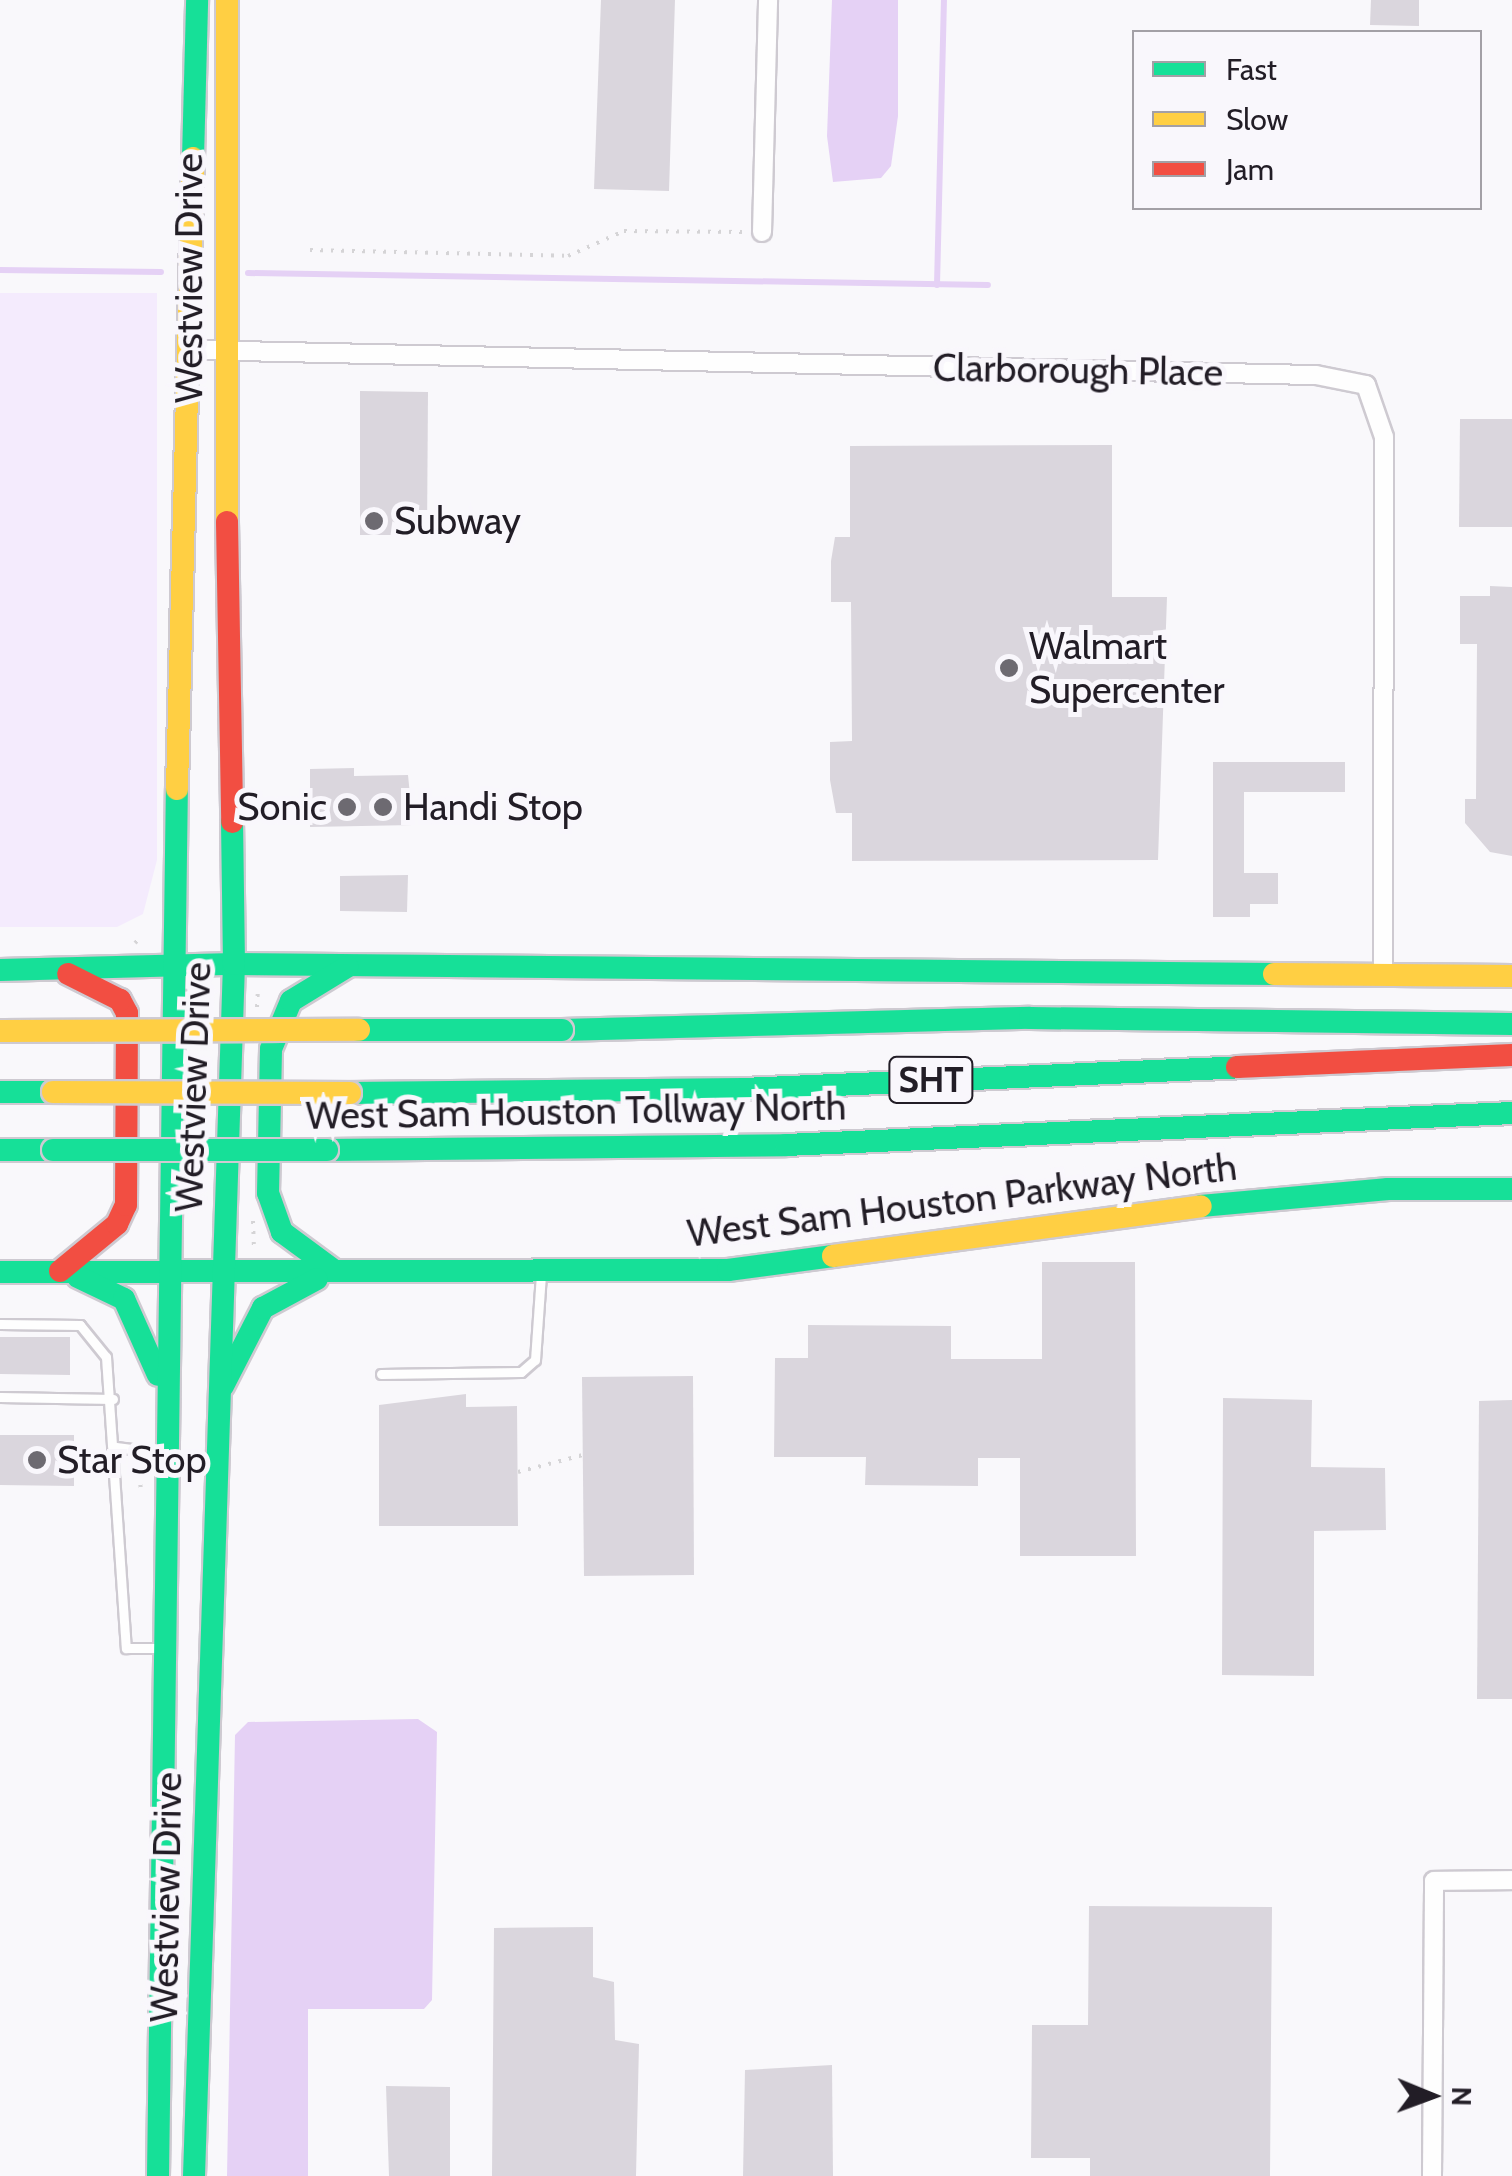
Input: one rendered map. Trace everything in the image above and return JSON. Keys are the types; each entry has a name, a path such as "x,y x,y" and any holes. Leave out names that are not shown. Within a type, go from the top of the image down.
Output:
{"main road":[{"name":"Westview Drive","path":"158,2176 170,1648 164,1453 165,1272 177,966 174,753 193,350 196,0"},
{"name":"Westview Drive","path":"194,2176 220,1272 234,964 222,351 227,0"},
{"path":"0,970 234,964 1512,976"},
{"path":"335,1272 296,1248 268,1193 271,1049 291,1001 347,967"},
{"path":"58,970 120,1000 130,1045 126,1204 117,1224 60,1271 124,1299 165,1395"},
{"path":"0,1031 562,1030 1030,1018 1512,1024"},
{"name":"West Sam Houston Tollway North","path":"0,1092 350,1094 743,1088 1512,1055"},
{"name":"West Sam Houston Tollway North","path":"0,1150 786,1145 1512,1113"},
{"name":"West Sam Houston Parkway North","path":"0,1272 728,1270 1196,1206 1388,1189 1512,1189"},
{"path":"219,1394 263,1308 284,1290 335,1272"},
{"path":"170,1648 208,1652"},
{"path":"162,2054 197,2057"}],"street":[{"path":"762,232 768,0"},
{"name":"Clarborough Place","path":"193,350 1316,376 1366,384 1384,437 1382,976"},
{"path":"1432,2176 1434,1881 1512,1880"}],"lane":[{"path":"380,1374 521,1372 535,1360 542,1271"},
{"path":"0,1324 80,1326 106,1357 113,1399 126,1648 170,1648"},
{"path":"0,1397 113,1399"},
{"path":"116,1447 164,1453"}],"path":[{"path":"310,250 568,256 624,231 762,232"},
{"path":"135,943 140,938"},
{"path":"518,1472 583,1455"},
{"path":"137,1464 142,1494"}],"shaded area":[{"path":"832,0 898,0 898,116 891,166 881,178 833,182 827,136"},
{"path":"0,293 157,293 157,860 143,914 117,927 0,927"},
{"path":"418,1719 437,1732 432,2000 424,2009 308,2009 308,2176 227,2176 235,1735 248,1722"}],"building":[{"path":"601,0 675,0 669,191 594,189"},
{"path":"1371,0 1419,0 1419,26 1370,25"},
{"path":"360,391 428,392 427,535 360,535"},
{"path":"1460,419 1512,419 1512,527 1459,527"},
{"name":"Walmart Supercenter","path":"1112,445 1112,597 1167,597 1158,860 852,861 852,813 836,813 830,780 830,742 852,741 851,602 831,602 835,537 850,537 850,446"},
{"path":"1490,586 1512,587 1512,856 1490,852 1465,823 1465,799 1476,799 1477,644 1460,644 1460,596 1490,596"},
{"path":"1213,762 1345,762 1345,792 1244,792 1244,873 1278,873 1278,904 1250,904 1250,917 1213,917"},
{"path":"354,768 354,776 408,775 413,825 310,827 310,769"},
{"path":"408,875 407,912 340,911 340,876"},
{"path":"1042,1262 1135,1262 1136,1556 1020,1556 1020,1458 978,1458 978,1486 865,1485 866,1457 774,1457 775,1358 808,1358 808,1325 951,1326 951,1359 1042,1359"},
{"name":"Star Stop","path":"0,1337 70,1337 70,1375 0,1374"},
{"path":"693,1376 694,1575 584,1576 582,1377"},
{"path":"466,1394 466,1407 517,1406 518,1526 379,1526 379,1405"},
{"path":"1223,1398 1312,1400 1311,1467 1385,1468 1386,1530 1314,1531 1314,1676 1222,1675"},
{"path":"1512,1400 1512,1699 1477,1699 1479,1401"},
{"name":"Star Stop","path":"0,1435 74,1435 74,1486 0,1485"},
{"path":"1089,1906 1272,1907 1270,2176 1090,2176 1090,2158 1031,2158 1032,2025 1088,2025"},
{"path":"593,1927 593,1977 614,1982 615,2040 639,2044 636,2176 492,2176 494,1928"},
{"path":"832,2065 833,2176 743,2176 745,2070"},
{"path":"386,2086 450,2087 450,2176 389,2176"}],"waterway":[{"path":"937,285 944,0"},
{"path":"0,270 161,272"},
{"path":"248,273 988,285"}],"traffic: fast":[{"path":"193,158 197,0"},
{"path":"158,2176 177,789"},
{"path":"194,2176 234,964 232,822"},
{"path":"0,970 234,964 1274,974"},
{"path":"335,1271 282,1232 268,1193 271,1049 291,1001 347,967"},
{"path":"562,1030 1030,1018 1512,1024"},
{"path":"359,1030 562,1030"},
{"path":"350,1093 743,1089 1237,1067"},
{"path":"0,1092 53,1092"},
{"path":"327,1150 786,1145 1512,1113"},
{"path":"0,1150 53,1150"},
{"path":"53,1150 327,1150"},
{"path":"1201,1206 1388,1189 1512,1189"},
{"path":"0,1272 728,1270 833,1256"},
{"path":"78,1277 124,1299 158,1375"},
{"path":"223,1386 263,1308 317,1279"}],"traffic: slow":[{"path":"227,0 227,522"},
{"path":"177,789 193,158"},
{"path":"1274,974 1512,976"},
{"path":"0,1031 359,1030"},
{"path":"53,1092 350,1093"},
{"path":"833,1256 1201,1206"}],"traffic: jam":[{"path":"227,522 232,822"},
{"path":"60,1271 117,1224 126,1205 127,1013 120,1000 68,974"},
{"path":"1237,1067 1512,1055"}],"place":[{"name":"Subway","path":"374,521"},
{"name":"Walmart Supercenter","path":"1009,668"},
{"name":"Sonic","path":"347,807"},
{"name":"Handi Stop","path":"383,807"},
{"name":"Star Stop","path":"37,1460"}]}
